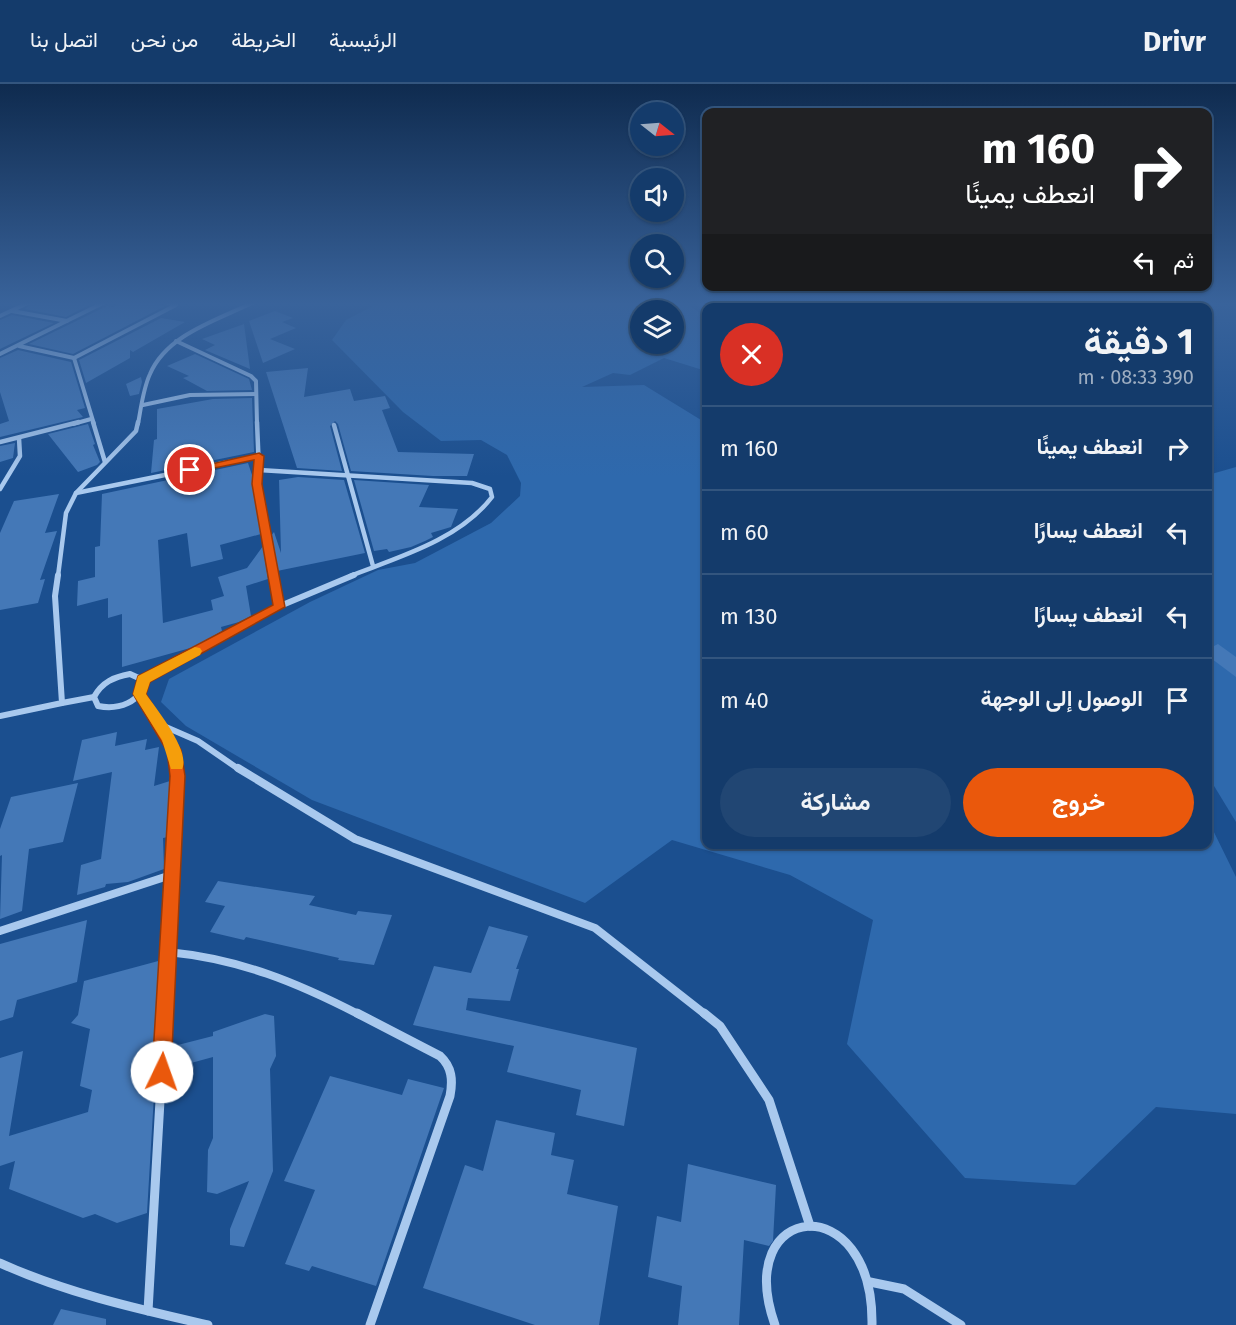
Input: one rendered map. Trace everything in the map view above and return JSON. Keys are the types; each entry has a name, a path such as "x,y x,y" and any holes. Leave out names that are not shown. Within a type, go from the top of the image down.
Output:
{"street":[{"path":"75,360 105,462"},
{"path":"62,703 55,596 66,513 76,493 136,430 148,375 157,360"},
{"path":"217,360 251,376 256,381 259,456 257,484 279,607"},
{"path":"143,405 200,394 256,394"},
{"path":"0,442 91,419"},
{"path":"334,425 373,566"},
{"path":"0,489 20,456 19,438"},
{"path":"76,493 259,456"},
{"path":"143,680 279,607 347,575 413,551 471,520 489,503 492,497 490,489 472,483 259,470"},
{"path":"0,716 94,697 103,684 121,675 138,676 143,680 144,686 140,694 127,704 111,708 98,706 94,697"},
{"path":"140,694 174,750 178,776 148,1311"},
{"path":"159,724 198,741 236,767 356,839 595,928 720,1026 769,1100 810,1226"},
{"path":"0,931 171,875"},
{"path":"168,952 227,959 284,978 434,1052 444,1058 450,1068 453,1082 450,1096 370,1325"},
{"path":"775,1325 765,1291 766,1270 772,1252 782,1238 795,1229 810,1226 828,1230 845,1241 860,1259 870,1282 874,1306 872,1325"},
{"path":"0,1263 33,1278 148,1311 208,1325"},
{"path":"870,1282 904,1289 961,1325"}],"shaded area":[{"path":"352,360 660,360 630,375 613,373 582,387 644,385 702,421 702,849 672,840 585,903 312,800 186,726 161,702 169,679 310,602 378,570 415,563 491,523 520,496 521,483 507,455 481,440 441,441 403,412"},
{"path":"670,360 702,360 702,370"},
{"path":"1236,467 1236,822 1212,783 1212,474"},
{"path":"1212,828 1236,877 1236,1114 1156,1107 1075,1185 965,1178 847,1044 873,920 790,875 702,849 1212,849"}],"building":[{"path":"0,360 62,360 71,362 85,408 77,410 83,417 0,437 0,424 9,421 0,392"},
{"path":"79,360 127,360 86,383"},
{"path":"181,360 208,360 249,379 252,390 207,391 183,378 189,376 167,366"},
{"path":"228,360 249,360 250,369"},
{"path":"308,368 304,397 350,389 354,401 385,396 390,408 382,410 398,452 474,454 467,476 351,471 338,424 335,421 330,426 342,471 297,468 266,372"},
{"path":"141,377 139,394 130,396 126,384"},
{"path":"252,398 254,452 151,473 154,440 157,439 157,409 213,399"},
{"path":"88,424 100,462 78,472 48,434"},
{"path":"15,443 13,458 0,462 0,446"},
{"path":"248,463 253,478 261,534 220,545 223,559 191,567 187,533 158,540 163,623 213,610 211,600 224,596 218,577 247,568 263,546 268,579 246,586 251,616 221,627 222,631 194,647 122,667 122,614 108,618 108,598 77,606 78,581 95,577 95,547 100,546 102,494"},
{"path":"298,477 344,480 365,553 277,571 271,536 274,532 281,553 279,480"},
{"path":"354,480 429,485 419,507 458,509 451,527 431,533 433,537 425,541 389,552 387,549 374,551"},
{"path":"59,494 45,533 57,531 40,580 45,579 38,603 0,610 0,533 14,501"},
{"path":"1218,644 1236,657 1236,677 1212,659 1212,647"},
{"path":"117,732 115,746 147,739 145,750 159,747 154,786 170,781 168,837 163,838 164,869 128,882 106,884 105,887 77,895 81,865 101,859 112,772 73,781 82,740"},
{"path":"78,783 63,842 29,849 22,911 0,919 2,855 0,856 0,829 11,797"},
{"path":"218,881 315,896 309,905 356,915 358,911 392,915 374,965 338,960 339,958 246,937 244,940 210,932 225,906 205,902"},
{"path":"87,920 77,982 17,1000 13,1017 0,1021 0,944"},
{"path":"489,926 528,936 516,969 519,969 510,1001 468,998 466,1010 637,1048 624,1126 576,1115 581,1090 507,1072 514,1046 413,1025 434,966 471,973"},
{"path":"162,960 147,1213 117,1223 95,1214 83,1218 9,1189 15,1161 0,1166 0,1058 23,1051 9,1136 88,1112 92,1090 80,1086 90,1029 71,1023 78,1015 84,981"},
{"path":"265,1014 274,1016 276,1056 270,1069 273,1171 244,1247 230,1245 230,1229 249,1181 217,1194 207,1192 208,1150 213,1138 213,1057 169,1069 170,1041 170,1047 213,1036 213,1032"},
{"path":"330,1076 402,1095 408,1079 444,1088 376,1286 312,1266 309,1271 285,1264 315,1190 284,1181"},
{"path":"496,1120 555,1133 551,1155 574,1160 567,1194 618,1206 599,1325 535,1325 423,1288 465,1165 483,1171"},
{"path":"688,1164 776,1185 773,1241 769,1246 744,1240 739,1325 678,1325 682,1286 648,1277 657,1216 681,1222"},
{"path":"61,1309 106,1319 106,1325 53,1325"}],"slow traffic":[{"path":"176,765 174,750 168,737 140,694 144,686 143,680 195,651"}],"route":[{"path":"162,1072 178,776 174,750 168,737 140,694 144,686 143,680 279,607 257,484 259,456 190,470"}]}
